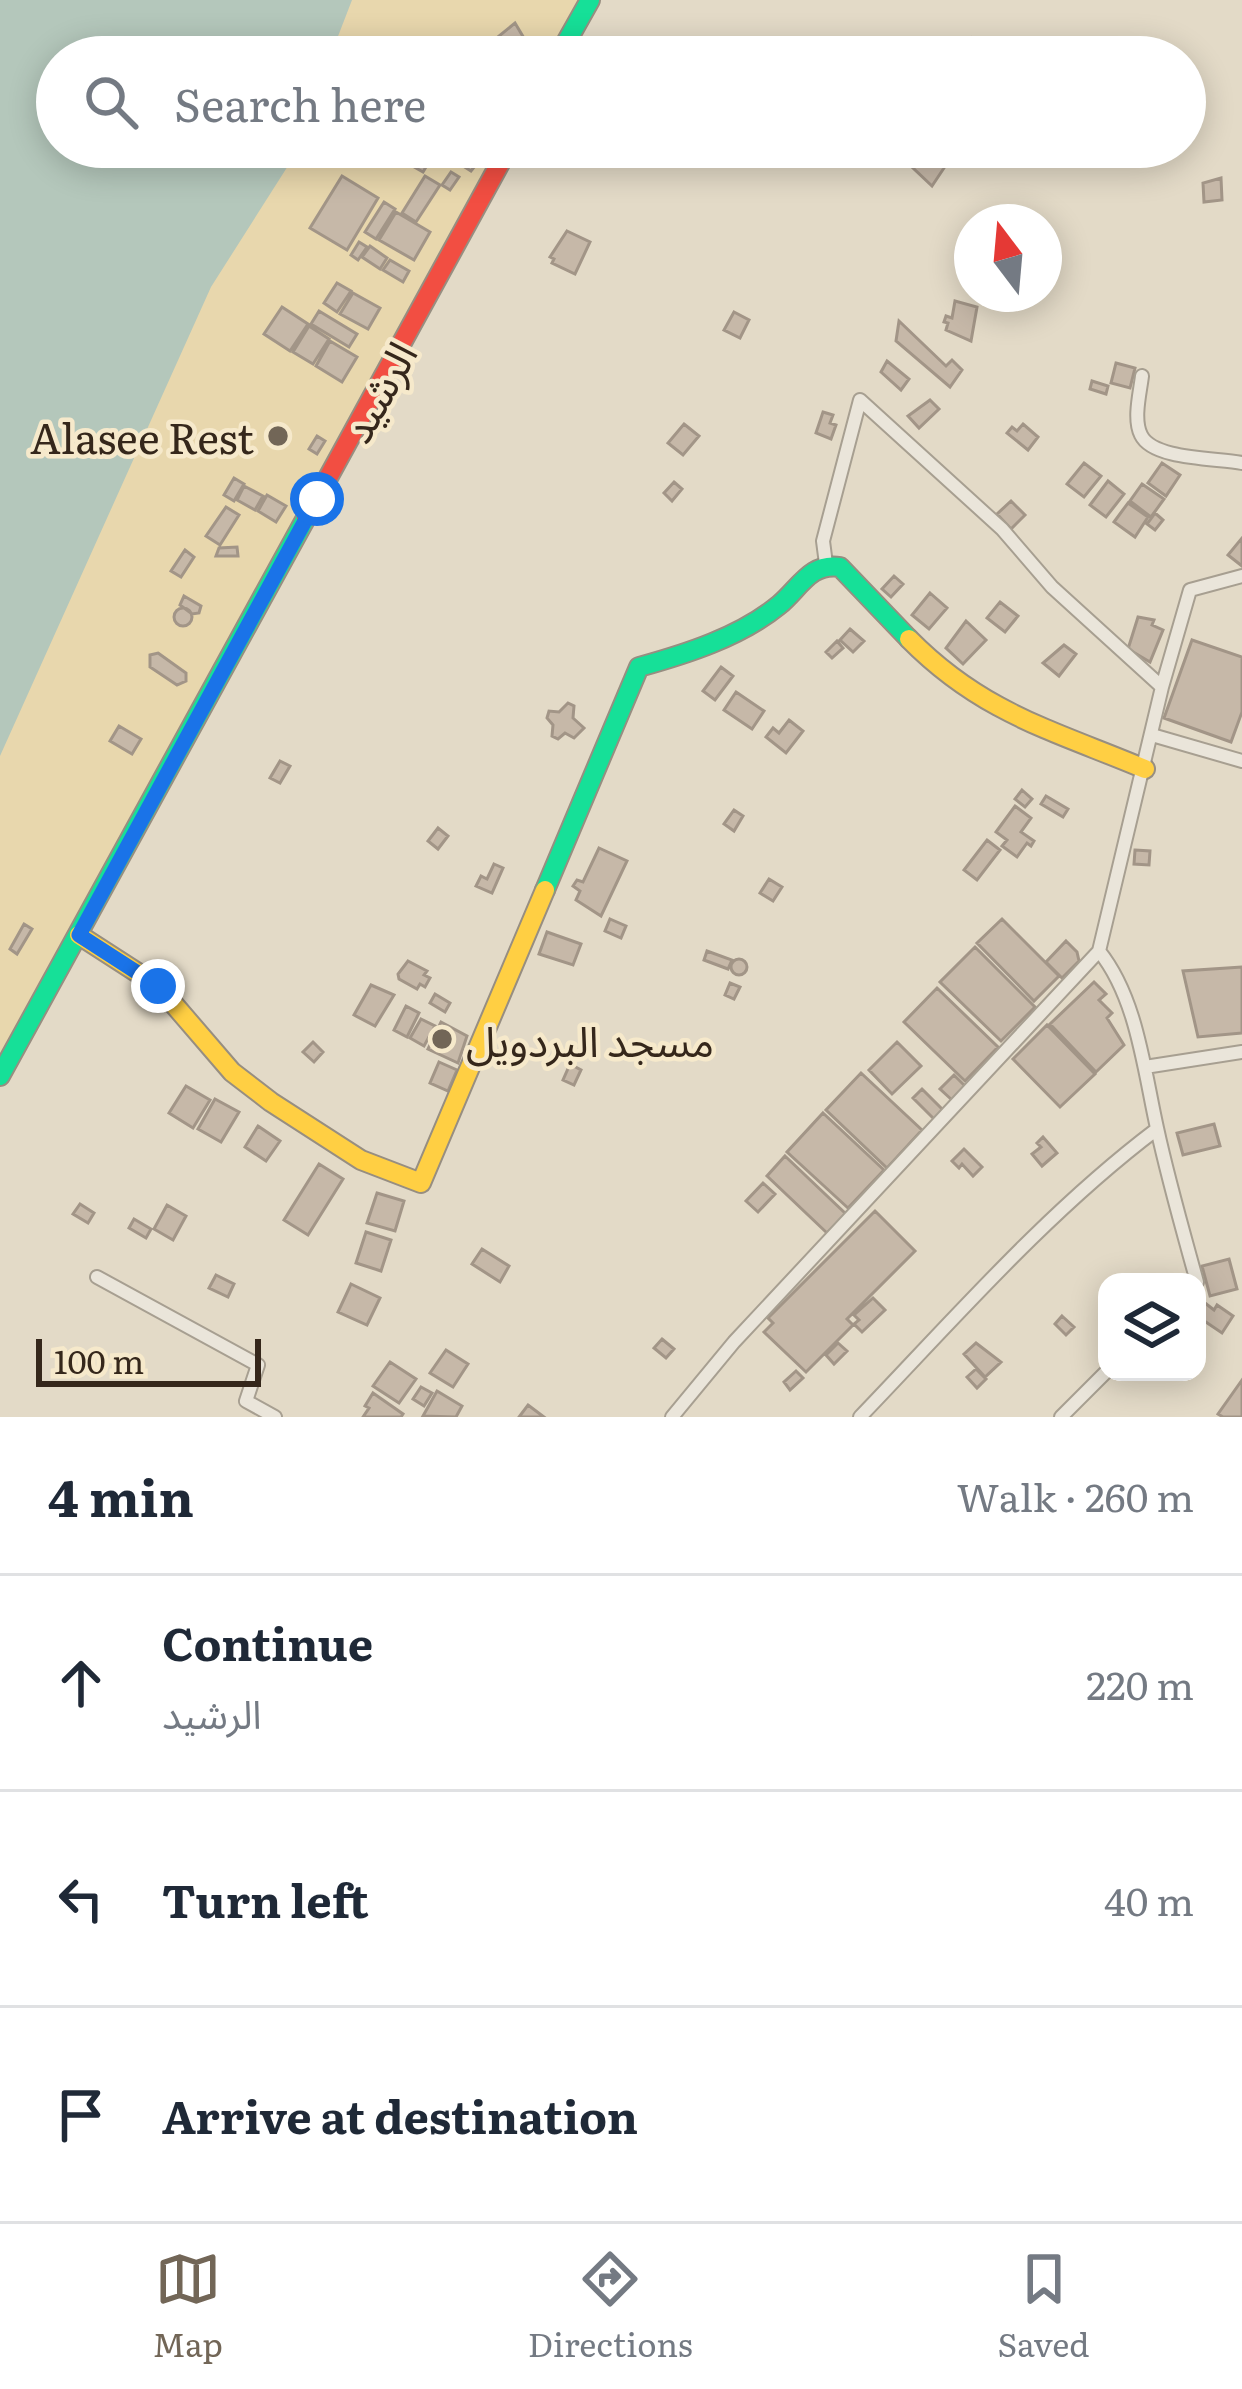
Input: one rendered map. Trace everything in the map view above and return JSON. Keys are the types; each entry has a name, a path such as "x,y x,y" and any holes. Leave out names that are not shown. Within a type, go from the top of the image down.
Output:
{"street":[{"path":"570,36 590,0"},
{"name":"الرشيد","path":"0,1076 498,168"},
{"path":"1142,376 1138,420 1142,437 1154,447 1190,457 1242,463"},
{"path":"826,564 823,542 860,400 1162,687"},
{"path":"79,935 158,986 232,1072 271,1102 361,1160 421,1183 639,667 758,619 826,564"},
{"path":"826,564 840,567 925,655 981,700 1054,735 1145,769"},
{"path":"672,1417 734,1342 1099,951 1190,590 1242,576"},
{"path":"1153,736 1242,761"},
{"path":"1099,951 1116,972 1145,1067 1194,1273"},
{"path":"1145,1067 1242,1052"},
{"path":"860,1417 1042,1230 1157,1129"},
{"path":"97,1277 258,1365 246,1401 275,1417"},
{"path":"1060,1417 1098,1380"}],"sand":[{"path":"317,0 578,0 560,36 302,36"},
{"path":"242,168 491,168 0,1065 0,702"}],"shaded area":[{"path":"0,0 352,0 338,36 36,36 36,168 287,168 211,287 0,756"}],"building":[{"path":"515,23 523,36 499,36"},
{"path":"913,168 944,168 932,186"},
{"path":"451,172 459,177 450,190 442,185"},
{"path":"342,176 378,198 347,250 310,228"},
{"path":"425,176 440,185 416,222 402,213"},
{"path":"1221,178 1222,200 1204,202 1203,183"},
{"path":"384,202 395,209 376,239 365,232"},
{"path":"396,212 430,232 414,260 379,240"},
{"path":"567,231 590,242 575,274 552,263 550,257"},
{"path":"359,242 367,247 358,260 351,255"},
{"path":"370,246 387,258 380,269 362,257"},
{"path":"390,260 409,271 403,282 383,270"},
{"path":"337,283 351,291 337,312 324,303"},
{"path":"353,293 380,308 368,329 340,314"},
{"path":"282,307 308,324 290,351 264,334"},
{"path":"954,307 954,312 976,312 971,341 946,330 946,316 952,318"},
{"path":"319,311 357,334 349,347 311,324"},
{"path":"734,312 749,320 740,338 724,330"},
{"path":"899,321 946,366 952,360 962,370 950,387 896,341"},
{"path":"309,326 329,339 313,364 293,352"},
{"path":"330,341 357,357 342,382 316,366"},
{"path":"887,361 909,379 901,390 881,372"},
{"path":"1116,363 1135,368 1130,388 1111,383"},
{"path":"1092,381 1108,386 1106,394 1090,389"},
{"path":"930,400 939,409 919,428 908,416"},
{"path":"823,412 833,415 830,423 836,425 831,439 816,433"},
{"path":"684,424 699,436 683,455 668,443"},
{"path":"1023,424 1038,437 1028,450 1007,433"},
{"path":"317,436 325,441 317,454 309,449"},
{"path":"1084,463 1101,476 1084,497 1067,484"},
{"path":"1162,463 1180,475 1166,496 1148,483"},
{"path":"234,478 244,484 234,501 224,495"},
{"path":"1108,481 1124,494 1106,517 1090,505"},
{"path":"674,482 682,489 672,501 664,493"},
{"path":"1142,484 1164,499 1151,517 1130,501"},
{"path":"244,486 263,496 255,510 237,500"},
{"path":"267,495 286,506 276,522 258,511"},
{"path":"1011,501 1025,515 1011,529 997,514"},
{"path":"1128,503 1148,517 1135,537 1114,522"},
{"path":"226,507 239,515 220,545 206,536"},
{"path":"1155,513 1163,520 1155,530 1147,524"},
{"path":"1242,538 1242,566 1228,555"},
{"path":"237,547 238,556 216,556 219,548"},
{"path":"185,550 194,557 181,577 171,571"},
{"path":"894,576 903,584 891,597 882,589"},
{"path":"930,593 947,608 929,629 912,615"},
{"path":"184,596 201,606 199,613 192,614 180,605"},
{"path":"1000,602 1018,616 1005,632 987,618"},
{"path":"183,608 192,617 183,626 174,617"},
{"path":"1138,617 1154,620 1152,625 1163,630 1150,662 1128,649"},
{"path":"966,621 986,640 963,664 946,648"},
{"path":"850,629 864,641 853,652 840,640"},
{"path":"1192,640 1242,657 1242,712 1231,742 1164,718"},
{"path":"837,641 843,648 832,658 826,652"},
{"path":"1064,645 1076,654 1059,676 1043,663"},
{"path":"158,653 186,673 186,681 177,685 150,667 150,655"},
{"path":"721,667 733,676 715,700 703,691"},
{"path":"736,692 764,711 752,729 724,710"},
{"path":"568,703 574,706 573,718 584,728 574,738 565,733 558,739 552,736 553,725 547,718 549,711 559,712"},
{"path":"789,720 803,731 786,753 766,737 773,728 779,733"},
{"path":"119,726 141,739 132,754 110,741"},
{"path":"280,761 290,766 280,783 270,778"},
{"path":"1022,790 1032,799 1025,807 1015,799"},
{"path":"1046,796 1068,809 1063,817 1041,804"},
{"path":"1015,806 1031,818 1021,832 1034,841 1017,857 1002,846 1007,840 996,832"},
{"path":"734,810 743,816 734,831 724,824"},
{"path":"438,828 448,836 438,849 428,841"},
{"path":"987,840 1000,850 977,880 964,870"},
{"path":"599,848 627,861 601,916 576,900 580,891 573,886 577,880 583,882"},
{"path":"1135,850 1150,851 1149,865 1134,864"},
{"path":"494,864 503,868 492,893 476,886 481,876 487,879"},
{"path":"769,879 782,887 773,901 760,893"},
{"path":"610,919 626,926 621,938 605,931"},
{"path":"1002,919 1059,976 1034,1001 977,943"},
{"path":"24,924 32,929 17,954 10,949"},
{"path":"547,932 581,944 573,965 539,954"},
{"path":"1066,941 1079,961 1062,978 1046,962"},
{"path":"975,947 1035,1007 1001,1041 940,982"},
{"path":"707,951 732,960 728,969 704,960"},
{"path":"739,959 747,967 739,975 731,967"},
{"path":"408,961 427,971 424,975 430,978 425,987 420,984 417,989 399,979"},
{"path":"1242,967 1242,1033 1198,1037 1183,971"},
{"path":"1094,982 1106,994 1099,1000 1112,1013 1107,1018 1124,1045 1096,1072 1050,1024"},
{"path":"730,983 740,987 734,999 725,995"},
{"path":"371,985 394,995 375,1026 354,1015"},
{"path":"937,988 998,1047 965,1081 904,1022"},
{"path":"435,994 450,1003 445,1012 430,1003"},
{"path":"406,1006 419,1013 407,1037 394,1030"},
{"path":"421,1019 435,1026 424,1046 410,1038"},
{"path":"441,1022 467,1036 458,1063 428,1049"},
{"path":"1047,1025 1095,1074 1060,1107 1013,1059"},
{"path":"313,1042 323,1052 314,1062 303,1052"},
{"path":"897,1042 921,1066 892,1094 869,1070"},
{"path":"439,1062 457,1070 448,1091 430,1083"},
{"path":"570,1064 581,1070 574,1085 563,1080"},
{"path":"861,1073 922,1130 887,1168 826,1110"},
{"path":"954,1075 965,1086 952,1100 940,1089"},
{"path":"186,1086 210,1100 193,1128 169,1113"},
{"path":"922,1089 943,1110 934,1119 913,1098"},
{"path":"215,1099 239,1112 221,1142 198,1129"},
{"path":"823,1113 884,1170 848,1208 787,1152"},
{"path":"1214,1124 1220,1146 1183,1155 1177,1133"},
{"path":"258,1126 280,1141 266,1161 245,1147"},
{"path":"1043,1137 1057,1153 1042,1166 1032,1154 1041,1147 1037,1143"},
{"path":"964,1149 982,1167 973,1176 952,1161"},
{"path":"785,1156 846,1214 827,1233 767,1176"},
{"path":"319,1164 343,1179 308,1235 284,1220"},
{"path":"763,1183 775,1194 758,1212 746,1201"},
{"path":"377,1193 404,1201 395,1231 367,1223"},
{"path":"80,1204 94,1213 88,1223 73,1214"},
{"path":"167,1205 186,1216 173,1240 154,1229"},
{"path":"875,1211 915,1251 847,1319 853,1325 806,1372 764,1332 773,1323 768,1318"},
{"path":"134,1219 151,1229 146,1238 129,1228"},
{"path":"366,1232 391,1240 381,1271 356,1263"},
{"path":"482,1249 509,1266 500,1282 472,1264"},
{"path":"1229,1259 1237,1289 1210,1296 1202,1266"},
{"path":"216,1275 234,1284 228,1297 209,1288"},
{"path":"351,1284 380,1298 367,1325 338,1312"},
{"path":"873,1298 885,1310 862,1332 854,1324 859,1320 854,1315"},
{"path":"1206,1304 1233,1316 1222,1333 1206,1322"},
{"path":"1062,1316 1074,1327 1066,1335 1055,1324"},
{"path":"662,1339 674,1349 666,1358 654,1348"},
{"path":"838,1343 847,1351 834,1364 826,1355"},
{"path":"976,1343 1001,1362 985,1377 964,1354"},
{"path":"446,1350 468,1364 453,1387 430,1373"},
{"path":"390,1362 416,1379 399,1403 373,1386"},
{"path":"976,1369 986,1379 977,1388 967,1377"},
{"path":"796,1371 803,1378 790,1390 784,1382"},
{"path":"1242,1380 1242,1417 1218,1414"},
{"path":"421,1387 432,1393 424,1406 413,1399"},
{"path":"437,1391 462,1406 456,1417 423,1416"},
{"path":"373,1393 403,1414 401,1417 363,1417"},
{"path":"528,1405 544,1417 519,1417"}],"traffic: fast":[{"path":"570,36 590,0"},
{"path":"0,1076 306,518"},
{"path":"545,890 639,667 730,635 779,605 813,573 830,567 840,567 909,639"}],"traffic: slow":[{"path":"909,639 991,702 1145,769"},
{"path":"79,935 158,986 232,1072 271,1102 361,1160 421,1183 545,890"}],"traffic: jam":[{"path":"306,518 498,168"}],"place":[{"name":"Alasee Rest","path":"278,436"},
{"name":"مسجد البردويل","path":"442,1039"}],"route":[{"path":"158,986 79,935 317,499"}]}
